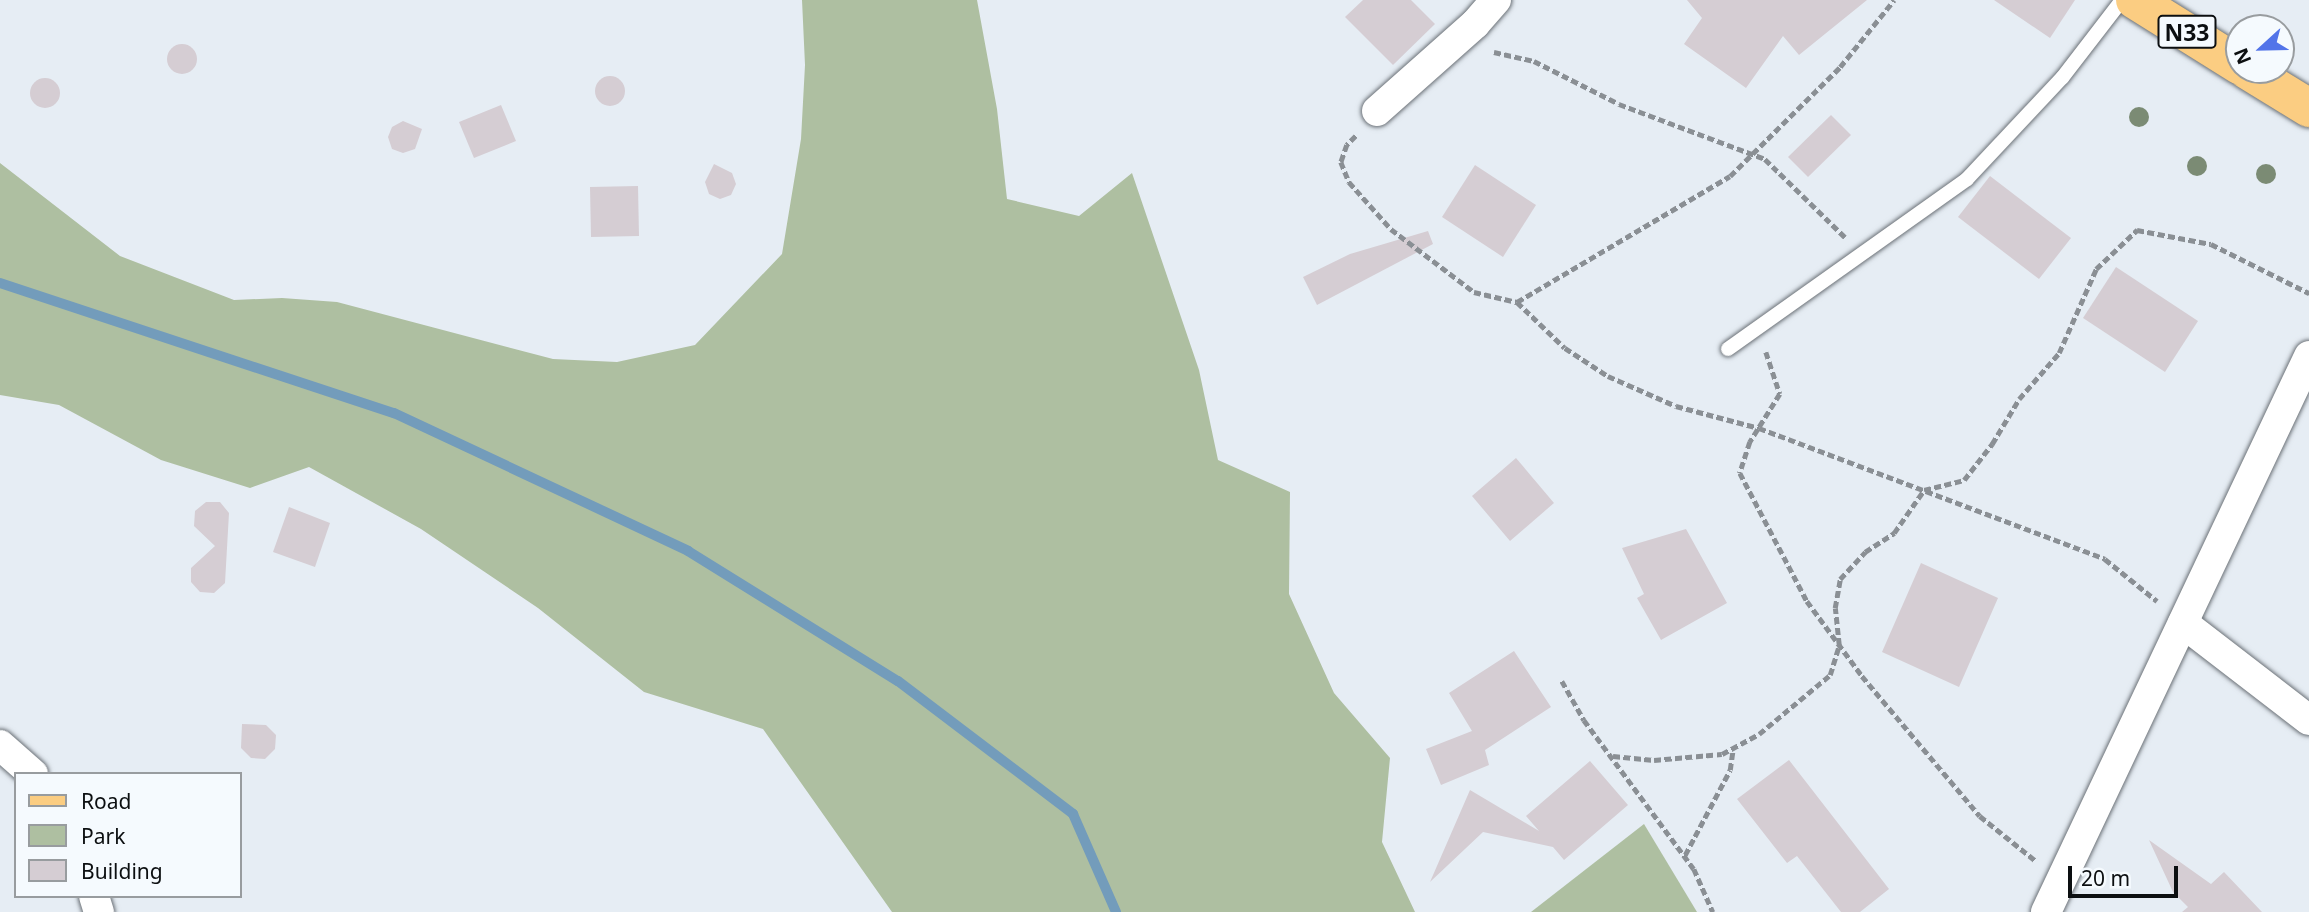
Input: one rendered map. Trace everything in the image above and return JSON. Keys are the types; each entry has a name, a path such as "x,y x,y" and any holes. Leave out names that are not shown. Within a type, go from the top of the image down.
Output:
{"main road":[{"name":"N33","path":"2135,0 2225,56"},
{"name":"N33","path":"2270,84 2309,108"}],"street":[{"path":"1377,111 1475,24 1496,0"},
{"path":"2046,912 2309,356"},
{"path":"2183,622 2309,720"},
{"path":"0,745 31,772"}],"lane":[{"path":"1728,349 1864,255 1967,179 2062,78 2122,0"}],"path":[{"path":"1517,302 1730,176 1840,67 1894,0"},
{"path":"1475,24 1486,50 1534,61 1619,104 1765,159 1864,255"},
{"path":"1377,111 1347,145 1341,162 1349,182 1391,229 1474,292 1517,302 1566,348 1608,376 1676,406 1759,428 2105,559 2183,622"},
{"path":"1613,756 1654,760 1722,754 1759,734 1830,675 1839,645 1835,608 1840,579 1865,552 1894,533 1924,491 1964,480 1992,444 2019,400 2059,353 2096,269 2137,230 2211,244 2309,293"},
{"path":"1759,328 1780,394 1759,428 1740,473 1807,601 1839,645 1980,816 2061,881"},
{"path":"1562,681 1584,720 1685,855 1713,912"},
{"path":"1685,855 1730,770 1733,748"}],"green space":[{"path":"802,0 977,0 997,109 1007,199 1079,216 1132,173 1199,370 1218,460 1290,492 1289,594 1334,693 1390,758 1382,842 1415,912 892,912 763,729 644,692 538,608 421,529 309,467 250,488 161,460 59,405 0,395 0,163 120,256 234,300 282,298 337,302 553,359 617,362 695,345 782,254 801,139 805,65"},
{"path":"1644,824 1697,912 1531,912"}],"building":[{"path":"1363,0 1411,0 1435,24 1393,65 1345,17"},
{"path":"1687,0 1867,0 1799,55 1783,36 1746,88 1684,44 1702,18"},
{"path":"1994,0 2075,0 2050,38"},
{"path":"182,44 193,48 197,59 193,70 182,74 171,70 167,59 171,48"},
{"path":"610,76 621,80 625,91 621,102 610,106 599,102 595,91 599,80"},
{"path":"45,78 56,82 60,93 56,104 45,108 34,104 30,93 34,82"},
{"path":"501,105 516,141 474,158 459,122"},
{"path":"1831,115 1851,135 1808,177 1788,157"},
{"path":"403,121 422,129 415,149 403,153 392,149 388,137 392,127"},
{"path":"714,164 732,173 736,184 731,195 720,199 709,194 705,182"},
{"path":"1475,165 1536,205 1503,257 1442,217"},
{"path":"1990,176 2071,238 2039,279 1958,217"},
{"path":"638,186 639,236 591,237 590,187"},
{"path":"1428,231 1433,244 1317,305 1303,277 1350,254"},
{"path":"2116,267 2198,321 2165,372 2083,318"},
{"path":"1516,458 1554,503 1510,541 1472,496"},
{"path":"206,502 220,502 229,513 225,583 214,593 200,592 191,582 191,568 215,546 194,526 195,511"},
{"path":"289,507 330,523 315,567 273,552"},
{"path":"1686,529 1727,603 1661,640 1637,598 1644,594 1622,548"},
{"path":"1921,563 1998,598 1959,687 1882,652"},
{"path":"1514,651 1551,707 1485,750 1489,765 1441,785 1426,749 1472,731 1449,693"},
{"path":"242,724 266,725 276,735 275,749 265,759 251,758 241,748"},
{"path":"1789,760 1889,889 1860,912 1841,912 1797,856 1787,863 1737,799"},
{"path":"1590,761 1628,805 1564,860 1553,847 1483,832 1430,882 1470,790 1539,831 1526,816"},
{"path":"2149,840 2211,884 2224,872 2262,912 2182,912 2188,907 2173,892"}],"waterway":[{"path":"0,283 394,413 688,551 898,681 1073,814 1116,912"}]}
